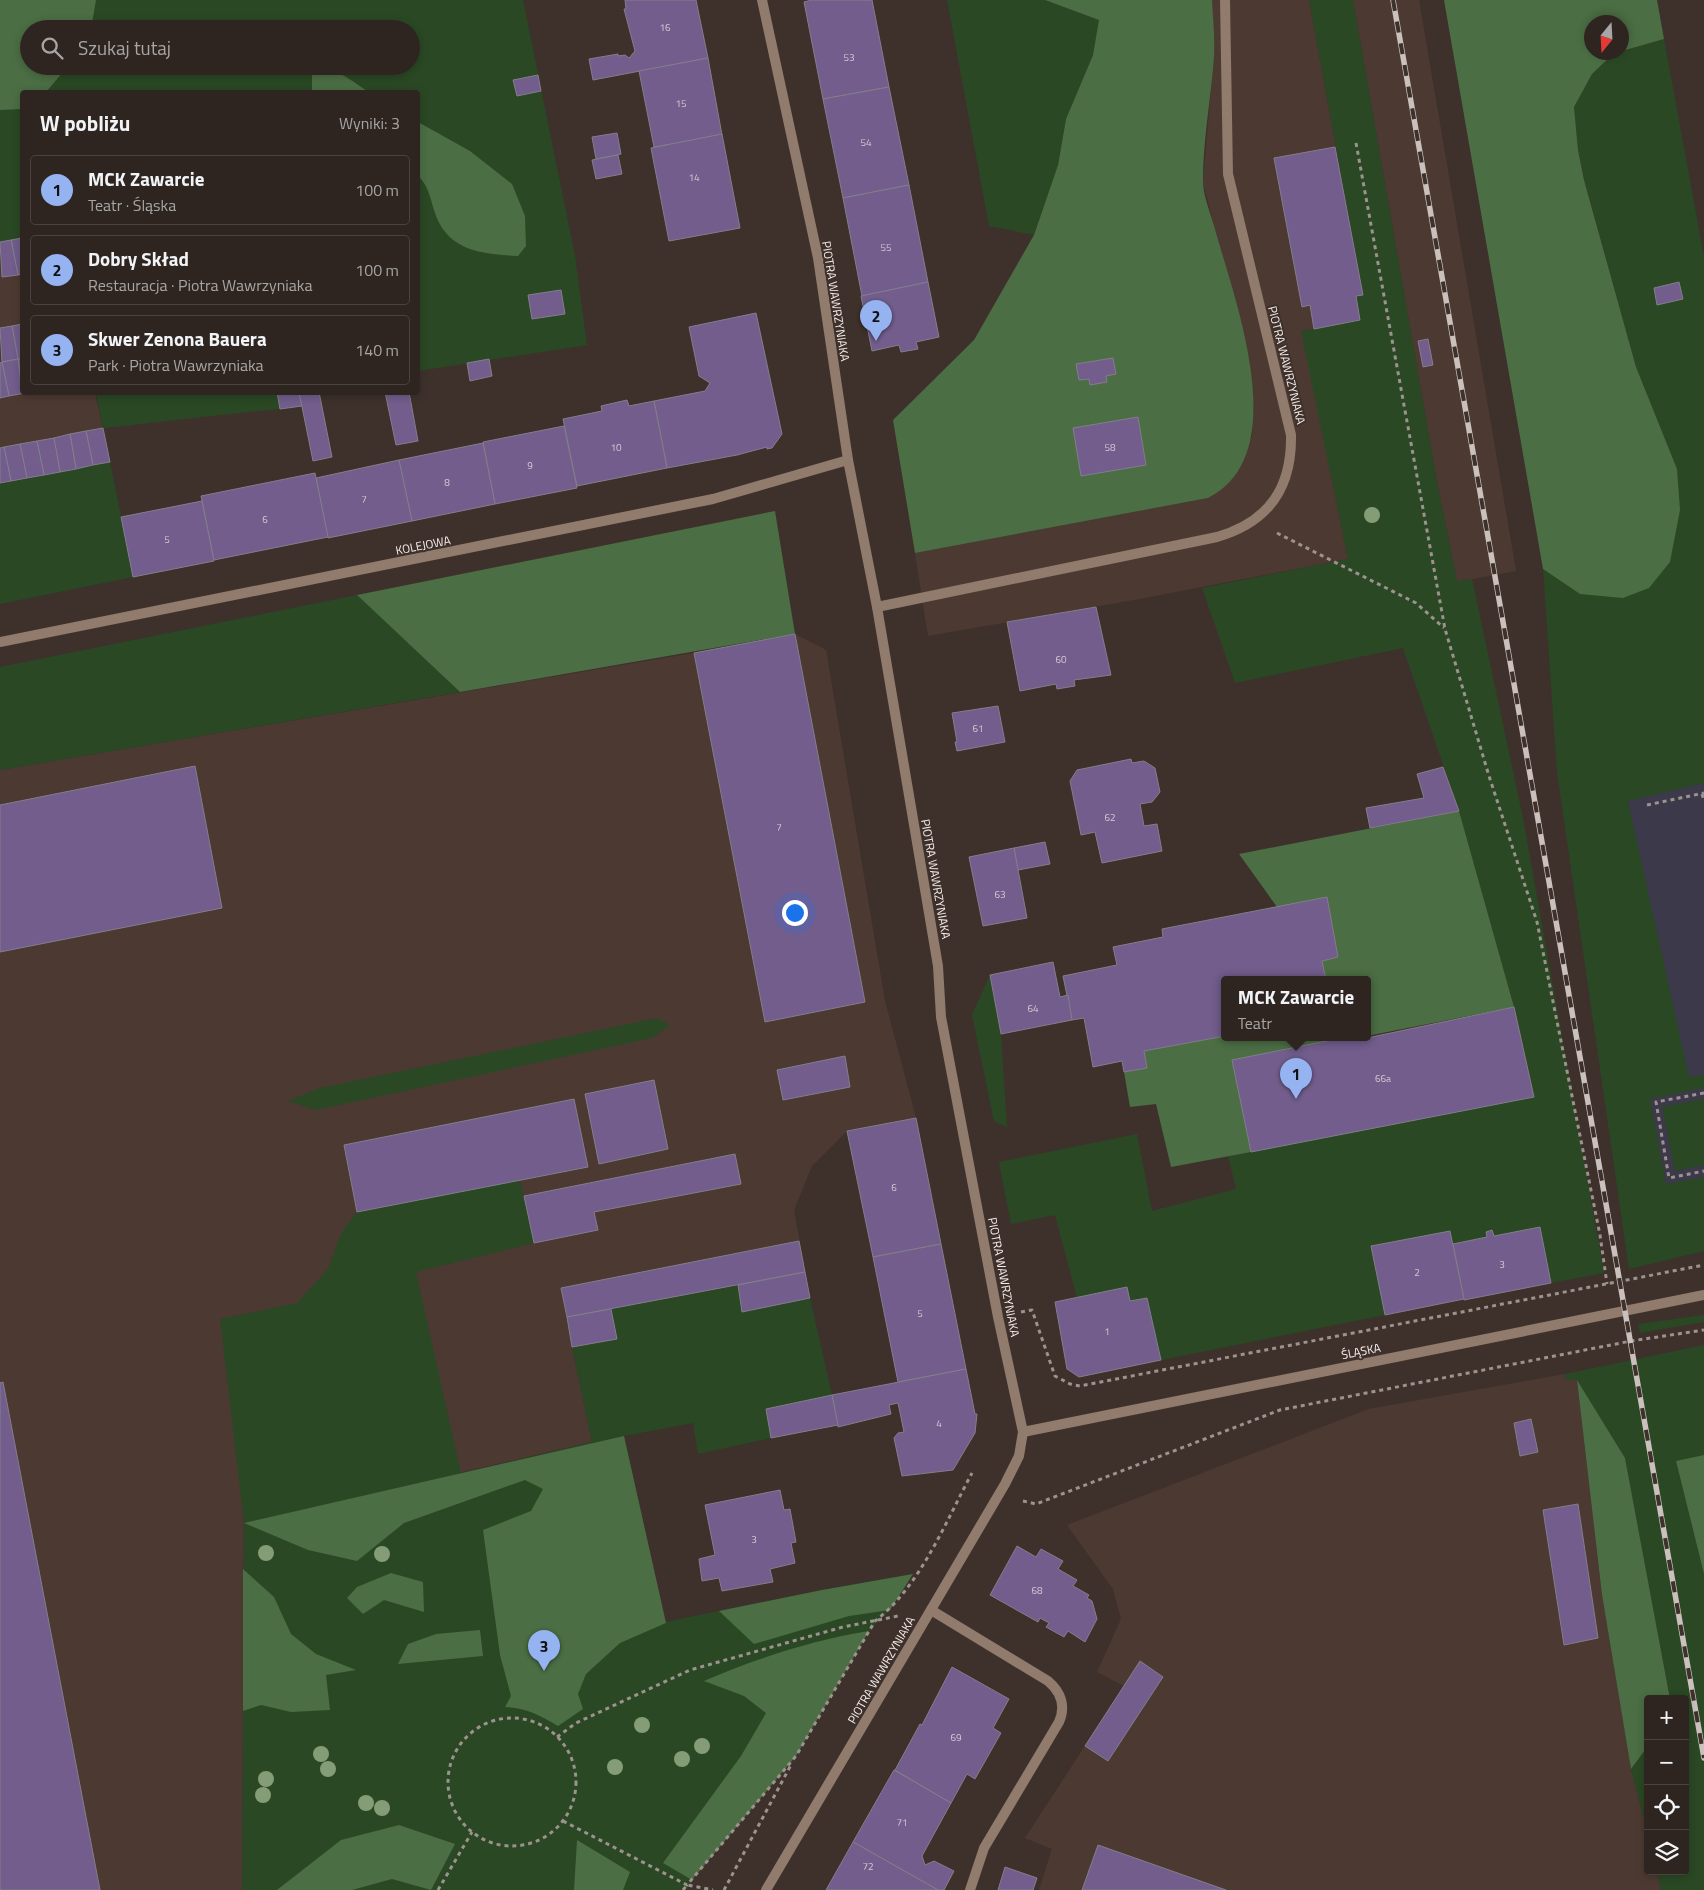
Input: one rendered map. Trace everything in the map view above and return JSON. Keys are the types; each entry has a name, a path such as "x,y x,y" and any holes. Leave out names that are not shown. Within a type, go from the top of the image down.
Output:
{"street":[{"name":"PIOTRA WAWRZYNIAKA","path":"762,0 818,258 848,460 877,607 938,966 941,1017 998,1317 1023,1432 1019,1456 1005,1484 766,1890"},
{"name":"PIOTRA WAWRZYNIAKA","path":"877,607 1236,532 1253,522 1268,508 1284,483 1291,454 1291,435 1228,174 1226,0"},
{"name":"KOLEJOWA","path":"0,642 713,499 848,460"},
{"name":"ŚLĄSKA","path":"1023,1432 1704,1295"},
{"path":"931,1610 1048,1681 1059,1694 1062,1702 1059,1722 984,1848 970,1890"}],"path":[{"path":"1356,143 1445,629 1489,776 1536,922 1600,1235 1608,1284"},
{"path":"1253,522 1416,603 1445,629"},
{"path":"1647,805 1703,793 1704,801"},
{"path":"1704,1093 1656,1102 1669,1178 1704,1171"},
{"path":"1017,1313 1032,1310 1056,1376 1070,1384 1080,1386 1704,1265"},
{"path":"1018,1499 1036,1504 1280,1410 1631,1341 1704,1330"},
{"path":"724,1890 796,1756 875,1621 890,1610 918,1572 972,1473"},
{"path":"557,1737 576,1724 690,1670 843,1627 931,1610"},
{"path":"518,1718 536,1723 557,1737 566,1747 574,1765 576,1784 572,1803 564,1820 550,1834 533,1842 514,1846 496,1845 472,1832 453,1809 448,1791 448,1772 454,1754 464,1738 480,1726 498,1720 518,1718"},
{"path":"683,1890 796,1756"},
{"path":"564,1820 687,1885 713,1890"},
{"path":"438,1890 472,1832"}],"shaded area":[{"path":"1212,0 1309,0 1363,295 1356,296 1360,320 1302,331 1348,559 1139,599 928,636 915,553 1208,498 1252,436 1254,409 1249,357 1203,183 1214,55"},
{"path":"1353,0 1419,0 1516,571 1457,582 1437,482"},
{"path":"20,238 20,395 95,395 110,462 0,484 0,242"},
{"path":"795,634 826,650 885,1001 916,1118 847,1131 812,1166 794,1210 810,1298 742,1312 737,1285 612,1309 617,1339 572,1347 592,1442 244,1523 242,1890 0,1890 0,770 694,653"},
{"path":"1704,692 1704,1251 1654,1261 1575,715"},
{"path":"1565,1374 1566,1380 1577,1380 1602,1596 1631,1769 1644,1819 1644,1875 1658,1875 1661,1890 1039,1890 1052,1849 1025,1838 1124,1686 1097,1672 1121,1619 1113,1589 1067,1525 1369,1409"}],"green space":[{"path":"0,0 523,0 575,256 587,345 420,371 420,90 20,90 20,238 0,242"},
{"path":"0,0 96,0 93,20 20,20 20,75 60,75 48,90 20,90 20,109 0,110"},
{"path":"947,0 1045,0 1100,20 1093,55 1066,119 1058,165 1034,235 989,226"},
{"path":"1045,0 1212,0 1214,57 1204,150 1203,187 1234,294 1244,333 1251,373 1253,412 1248,447 1234,477 1208,498 915,553 893,420 974,340 1034,235 1058,165 1066,119 1093,55 1099,20"},
{"path":"1309,0 1353,0 1437,482 1457,581 1472,579 1523,818 1604,1273 1551,1283 1540,1227 1494,1236 1492,1230 1486,1232 1487,1237 1453,1244 1450,1231 1371,1246 1385,1315 1161,1360 1147,1298 1130,1301 1127,1288 1077,1298 1055,1215 1011,1224 999,1162 1137,1134 1152,1211 1236,1189 1228,1156 1534,1096 1514,1007 1459,811 1403,648 1235,683 1202,588 1348,559 1301,331 1360,320 1356,296 1363,294"},
{"path":"1444,0 1657,0 1664,39 1629,49 1629,15 1584,15 1584,60 1607,60 1592,74 1574,107 1578,150 1584,180 1636,367 1677,469 1680,510 1670,562 1649,588 1623,598 1580,594 1543,569"},
{"path":"1664,39 1704,257 1704,783 1628,801 1689,1077 1704,1075 1704,1088 1650,1099 1666,1184 1704,1177 1704,1251 1629,1269 1557,772 1543,569 1580,594 1677,469 1636,367 1584,179 1578,150 1574,107 1592,74 1607,60 1629,60 1629,49"},
{"path":"312,75 342,75 366,90 312,90"},
{"path":"420,123 470,151 512,184 525,216 526,246 518,256 491,254 467,248 456,242 440,224 430,196 421,180"},
{"path":"96,395 277,395 280,409 236,413 103,428"},
{"path":"110,462 133,577 0,604 0,484"},
{"path":"775,511 795,634 460,692 357,595"},
{"path":"357,595 460,692 0,770 0,667"},
{"path":"1459,811 1514,1007 1371,1035 1371,976 1325,976 1322,961 1338,957 1327,898 1277,907 1239,854"},
{"path":"990,975 1001,1034 1007,1127 994,1121 972,1015"},
{"path":"657,1018 670,1025 652,1038 316,1110 288,1101 320,1088"},
{"path":"1221,1037 1221,1041 1327,1041 1233,1060 1251,1152 1171,1167 1156,1104 1130,1107 1124,1072 1147,1068 1144,1051"},
{"path":"1704,1099 1704,1165 1675,1171 1662,1107"},
{"path":"520,1180 534,1243 416,1272 461,1473 592,1442 572,1347 617,1339 611,1309 738,1285 743,1312 810,1298 832,1395 766,1409 771,1438 698,1454 693,1423 624,1436 665,1622 822,1590 913,1574 890,1610 869,1631 796,1756 692,1880 686,1890 242,1890 244,1523 220,1319 297,1303 328,1269 341,1233 357,1212"},
{"path":"1704,1315 1704,1322 1640,1333 1638,1324"},
{"path":"1704,1345 1704,1455 1676,1462 1704,1574 1704,1890 1661,1890 1658,1875 1689,1875 1689,1695 1669,1695 1625,1458 1577,1380 1566,1380 1565,1374"},
{"path":"1577,1380 1625,1458 1669,1695 1644,1695 1644,1751 1631,1769 1602,1595"},
{"path":"624,1436 666,1623 620,1643 586,1674 578,1694 583,1709 558,1726 533,1713 505,1707 511,1696 500,1655 483,1530 531,1511 543,1489 525,1480 404,1523 357,1561 308,1550 244,1523"},
{"path":"1704,1455 1704,1574 1676,1461"},
{"path":"243,1569 274,1597 291,1634 316,1654 356,1670 326,1675 330,1710 291,1712 261,1705 243,1711"},
{"path":"391,1573 423,1582 424,1612 384,1600 363,1614 347,1598 357,1587"},
{"path":"913,1574 890,1610 849,1616 754,1644 719,1611 822,1590"},
{"path":"480,1630 483,1656 398,1664 408,1644 436,1634"},
{"path":"869,1631 796,1756 692,1880 663,1863 741,1756 766,1713 744,1696 704,1681 785,1651 827,1639"},
{"path":"1644,1751 1644,1819 1631,1769"},
{"path":"399,1825 455,1844 431,1890 392,1879 352,1890 277,1890 341,1840"},
{"path":"577,1840 630,1872 623,1890 574,1890"}],"building":[{"path":"625,0 696,0 708,58 593,80 589,59 618,54 618,56 625,55 629,58 635,51 624,9 626,9"},
{"path":"812,0 872,0 889,87 823,99 804,2"},
{"path":"708,58 722,135 654,147 639,71"},
{"path":"538,75 541,91 517,96 513,80"},
{"path":"889,87 909,185 843,198 823,99"},
{"path":"617,133 621,154 596,159 592,137"},
{"path":"722,134 740,228 669,241 651,148"},
{"path":"1335,147 1363,295 1356,296 1360,320 1314,329 1310,305 1302,307 1274,158"},
{"path":"618,155 622,174 596,179 592,160"},
{"path":"909,185 928,282 862,296 843,198"},
{"path":"20,238 20,274 18,275 11,240"},
{"path":"11,240 18,275 2,277 0,242"},
{"path":"928,282 939,337 916,342 918,349 901,352 899,345 872,351 861,296"},
{"path":"1679,282 1683,299 1657,305 1654,288"},
{"path":"561,290 565,314 532,319 528,295"},
{"path":"756,313 782,434 772,448 767,449 767,447 737,455 667,468 654,401 705,391 710,383 699,376 689,327"},
{"path":"20,324 20,359 18,359 12,326"},
{"path":"12,326 18,359 2,362 0,328"},
{"path":"1428,339 1433,365 1423,367 1418,341"},
{"path":"1113,358 1116,374 1106,376 1107,382 1090,385 1089,379 1079,380 1076,364"},
{"path":"18,359 20,394 9,396 2,362"},
{"path":"489,359 492,376 470,381 467,363"},
{"path":"2,362 9,396 0,398 0,363"},
{"path":"278,395 300,395 302,406 280,409"},
{"path":"300,395 320,395 332,457 313,461"},
{"path":"386,395 410,395 418,441 396,445"},
{"path":"627,400 629,406 654,401 667,468 577,486 563,419 602,411 601,406"},
{"path":"1138,417 1146,465 1081,476 1073,428"},
{"path":"564,426 577,488 495,504 483,442"},
{"path":"103,428 110,462 93,465 86,431"},
{"path":"86,431 93,465 76,469 70,434"},
{"path":"70,434 76,469 60,472 54,438"},
{"path":"54,438 60,472 44,475 37,441"},
{"path":"37,441 44,475 27,478 20,444"},
{"path":"483,443 495,504 412,521 399,460"},
{"path":"20,444 27,478 11,481 4,447"},
{"path":"4,447 11,481 0,483 0,448"},
{"path":"399,460 412,521 328,538 316,478"},
{"path":"315,473 328,537 214,560 201,496"},
{"path":"202,501 214,561 133,577 121,517"},
{"path":"1096,607 1111,675 1074,680 1075,686 1057,689 1056,684 1020,691 1007,622"},
{"path":"795,634 865,1002 765,1022 694,653"},
{"path":"998,706 1005,742 957,751 952,713"},
{"path":"1131,759 1132,763 1144,761 1155,768 1160,792 1152,802 1140,804 1144,826 1157,824 1162,851 1102,863 1095,832 1081,835 1070,781 1077,770"},
{"path":"195,766 222,908 0,952 0,805"},
{"path":"1443,767 1459,811 1370,828 1366,808 1424,798 1417,774"},
{"path":"1045,842 1050,864 1018,870 1014,848"},
{"path":"1014,848 1027,918 983,926 969,857"},
{"path":"1327,897 1338,957 1322,961 1325,976 1221,976 1221,1037 1144,1051 1147,1068 1124,1072 1122,1061 1093,1067 1084,1018 1072,1020 1063,976 1117,965 1113,947 1163,937 1162,929"},
{"path":"1053,962 1060,997 1068,995 1072,1020 1001,1034 990,975"},
{"path":"1514,1007 1534,1097 1251,1152 1232,1060 1327,1041 1371,1041 1371,1037"},
{"path":"845,1056 850,1087 783,1100 777,1070"},
{"path":"654,1080 668,1149 599,1164 585,1094"},
{"path":"574,1099 588,1167 357,1212 344,1145"},
{"path":"916,1118 941,1244 873,1257 847,1131"},
{"path":"735,1154 741,1184 594,1212 598,1230 534,1243 524,1196"},
{"path":"1540,1227 1551,1283 1464,1300 1453,1244 1487,1237 1486,1232 1492,1230 1494,1236"},
{"path":"1450,1231 1464,1299 1385,1315 1371,1246"},
{"path":"799,1241 805,1272 567,1317 561,1288"},
{"path":"941,1244 966,1369 898,1382 873,1257"},
{"path":"805,1272 810,1298 742,1312 738,1285"},
{"path":"1127,1287 1130,1301 1147,1298 1161,1360 1079,1377 1067,1369 1055,1302"},
{"path":"611,1309 617,1339 572,1347 567,1317"},
{"path":"966,1369 975,1414 977,1414 975,1433 953,1470 902,1476 894,1438 898,1433 904,1432 898,1403 889,1405 891,1414 838,1427 832,1395"},
{"path":"3,1382 100,1890 0,1890 0,1383"},
{"path":"832,1395 838,1425 771,1438 766,1409"},
{"path":"1531,1419 1538,1452 1520,1456 1514,1423"},
{"path":"780,1490 784,1510 790,1509 796,1542 791,1543 795,1563 770,1569 773,1582 722,1591 719,1578 702,1581 699,1559 715,1555 705,1505"},
{"path":"1578,1504 1598,1638 1564,1645 1543,1510"},
{"path":"1017,1546 1036,1557 1041,1549 1063,1561 1058,1569 1077,1580 1073,1586 1089,1595 1087,1598 1092,1601 1097,1619 1085,1642 1068,1631 1064,1637 1046,1627 1049,1623 1040,1618 1038,1622 990,1595"},
{"path":"1140,1661 1163,1677 1108,1761 1085,1746"},
{"path":"952,1667 1009,1699 993,1728 1001,1733 975,1779 967,1774 951,1803 895,1770 920,1724 922,1725"},
{"path":"894,1770 951,1803 922,1856 925,1865 934,1861 954,1871 944,1890 938,1890 853,1842"},
{"path":"853,1842 938,1890 826,1890"},
{"path":"1098,1845 1226,1890 1082,1890"},
{"path":"1005,1867 1037,1878 1033,1890 998,1890"}],"railway":[{"path":"1393,0 1704,1758"}],"place":[{"name":"Dobry Skład","path":"876,341"},
{"name":"MCK Zawarcie","path":"1296,1099"},
{"name":"Skwer Zenona Bauera","path":"544,1671"}]}
